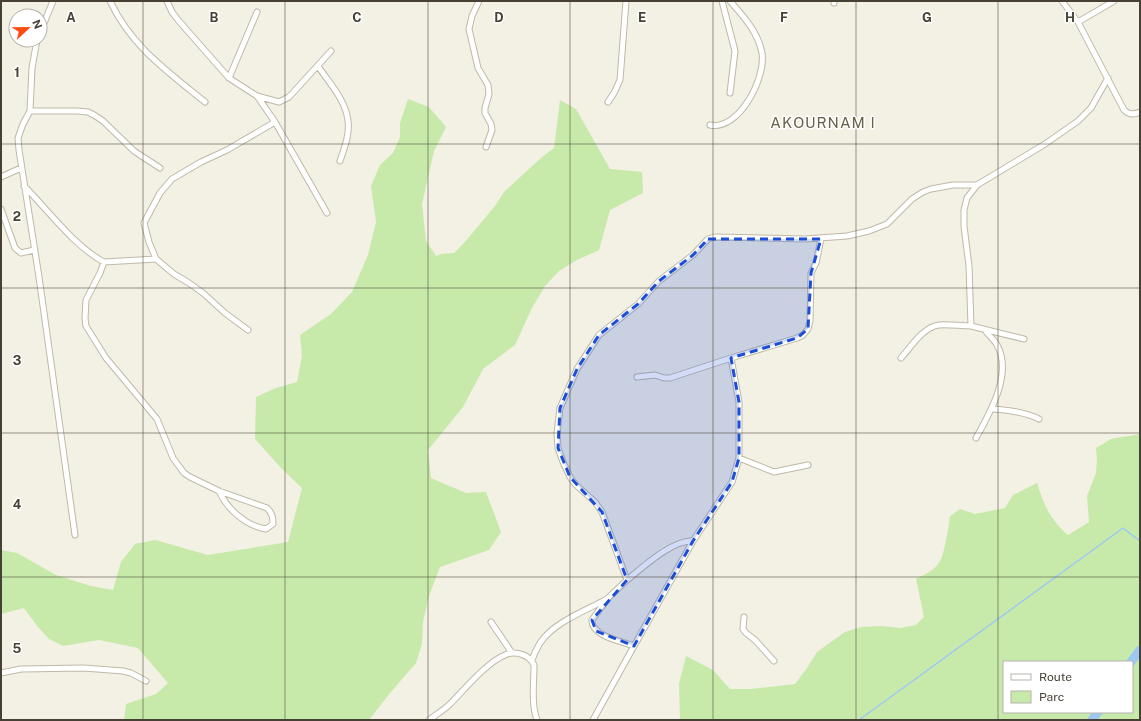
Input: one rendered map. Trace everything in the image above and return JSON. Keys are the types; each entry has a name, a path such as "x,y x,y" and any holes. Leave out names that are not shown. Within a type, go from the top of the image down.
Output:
{"street":[{"path":"48,13 53,1"},
{"path":"110,1 116,15 132,38 148,55 205,102"},
{"path":"167,1 178,20 230,78 257,96 279,102 289,97 331,51"},
{"path":"479,1 472,16 469,29 478,68 486,80 489,90 485,113 491,124 492,130 486,147"},
{"path":"608,102 620,80 626,1"},
{"path":"722,1 735,51 730,93"},
{"path":"710,125 722,125 733,118 748,103 757,86 762,67 762,54 754,32 730,1"},
{"path":"1062,1 1078,22 1126,112 1132,114 1140,112"},
{"path":"1078,22 1114,1"},
{"path":"230,78 257,12"},
{"path":"36,48 32,68 30,111 18,138 18,150 22,168 75,535"},
{"path":"318,66 343,102 349,122 346,141 340,161"},
{"path":"970,326 969,266 964,226 964,210 967,198 977,185 1045,144 1078,121 1091,108 1108,78"},
{"path":"257,96 275,122 327,213"},
{"path":"30,111 77,111 94,114 134,151 160,168"},
{"path":"248,330 203,293 190,283 174,274 156,259 149,242 144,223 160,193 172,179 201,162 227,150 275,122"},
{"path":"1,176 22,168"},
{"path":"627,580 602,512 595,502 576,485 570,477 558,448 557,434 560,408 577,369 599,335 633,308 659,281 690,259 708,239 715,236 821,239 854,235 883,226 895,217 912,199 923,192 953,185 977,185"},
{"path":"24,186 77,242 87,251 104,262 156,259"},
{"path":"1,209 15,248 22,253 34,250"},
{"path":"637,377 655,375 670,378 803,335 808,329 810,321 811,272 816,263 821,239"},
{"path":"104,262 86,300 84,318 86,326 106,358 157,419 171,454 184,473 219,491 267,508 271,512 273,524 266,529 255,526 230,508 223,500 219,491"},
{"path":"902,358 922,334 938,325 970,326 1024,339"},
{"path":"976,438 992,408 1003,366 1001,355 996,344 984,330"},
{"path":"593,720 693,540 732,482 739,458 739,402 731,358"},
{"path":"992,408 1030,414 1039,419"},
{"path":"739,458 774,472 808,465"},
{"path":"634,646 602,635 592,627 592,620 608,598 627,580 658,555 687,540 693,540"},
{"path":"532,660 540,642 550,632 576,615 608,598"},
{"path":"744,617 743,629 774,661"},
{"path":"491,622 512,653"},
{"path":"430,719 448,706 481,673 500,657 512,653 527,656 532,660 534,665 534,700 537,720"},
{"path":"1,673 21,669 84,668 123,671 131,673 146,681"}],"highlighted area":[{"path":"708,239 821,239 811,273 808,329 797,338 731,358 739,402 739,458 732,482 693,541 634,646 596,631 592,620 627,580 602,512 570,477 558,448 560,408 577,369 599,335 638,304 659,281 693,255"}],"green space":[{"path":"408,99 429,107 446,127 434,151 422,204 426,241 436,256 454,253 495,206 504,192 554,148 560,100 576,109 610,169 642,172 643,193 610,210 599,250 577,260 559,271 545,286 532,308 515,345 483,369 463,407 428,450 431,478 466,493 486,492 501,532 489,550 440,567 429,596 423,622 422,644 416,663 369,720 124,720 126,704 156,694 168,683 138,648 99,640 63,646 49,639 24,608 1,614 1,550 17,553 56,575 91,586 113,590 121,562 135,544 155,540 208,555 288,542 302,488 281,468 255,439 256,397 276,388 297,382 302,356 300,335 331,314 352,292 368,255 376,222 371,186 380,165 393,153 400,137 400,123"},
{"path":"1140,434 1140,720 679,720 679,684 686,656 713,670 730,689 751,689 795,684 817,652 845,632 861,627 881,626 900,628 916,625 924,617 916,579 931,571 941,560 950,516 960,509 975,514 1005,508 1013,495 1037,483 1048,512 1068,535 1089,522 1087,496 1096,473 1096,448 1111,439"}],"waterway":[{"path":"859,720 1123,528 1140,541"},
{"path":"1132,661 1140,650"},
{"path":"1092,720 1097,713"}],"district":[{"name":"AKOURNAM I","path":"823,122"}]}
